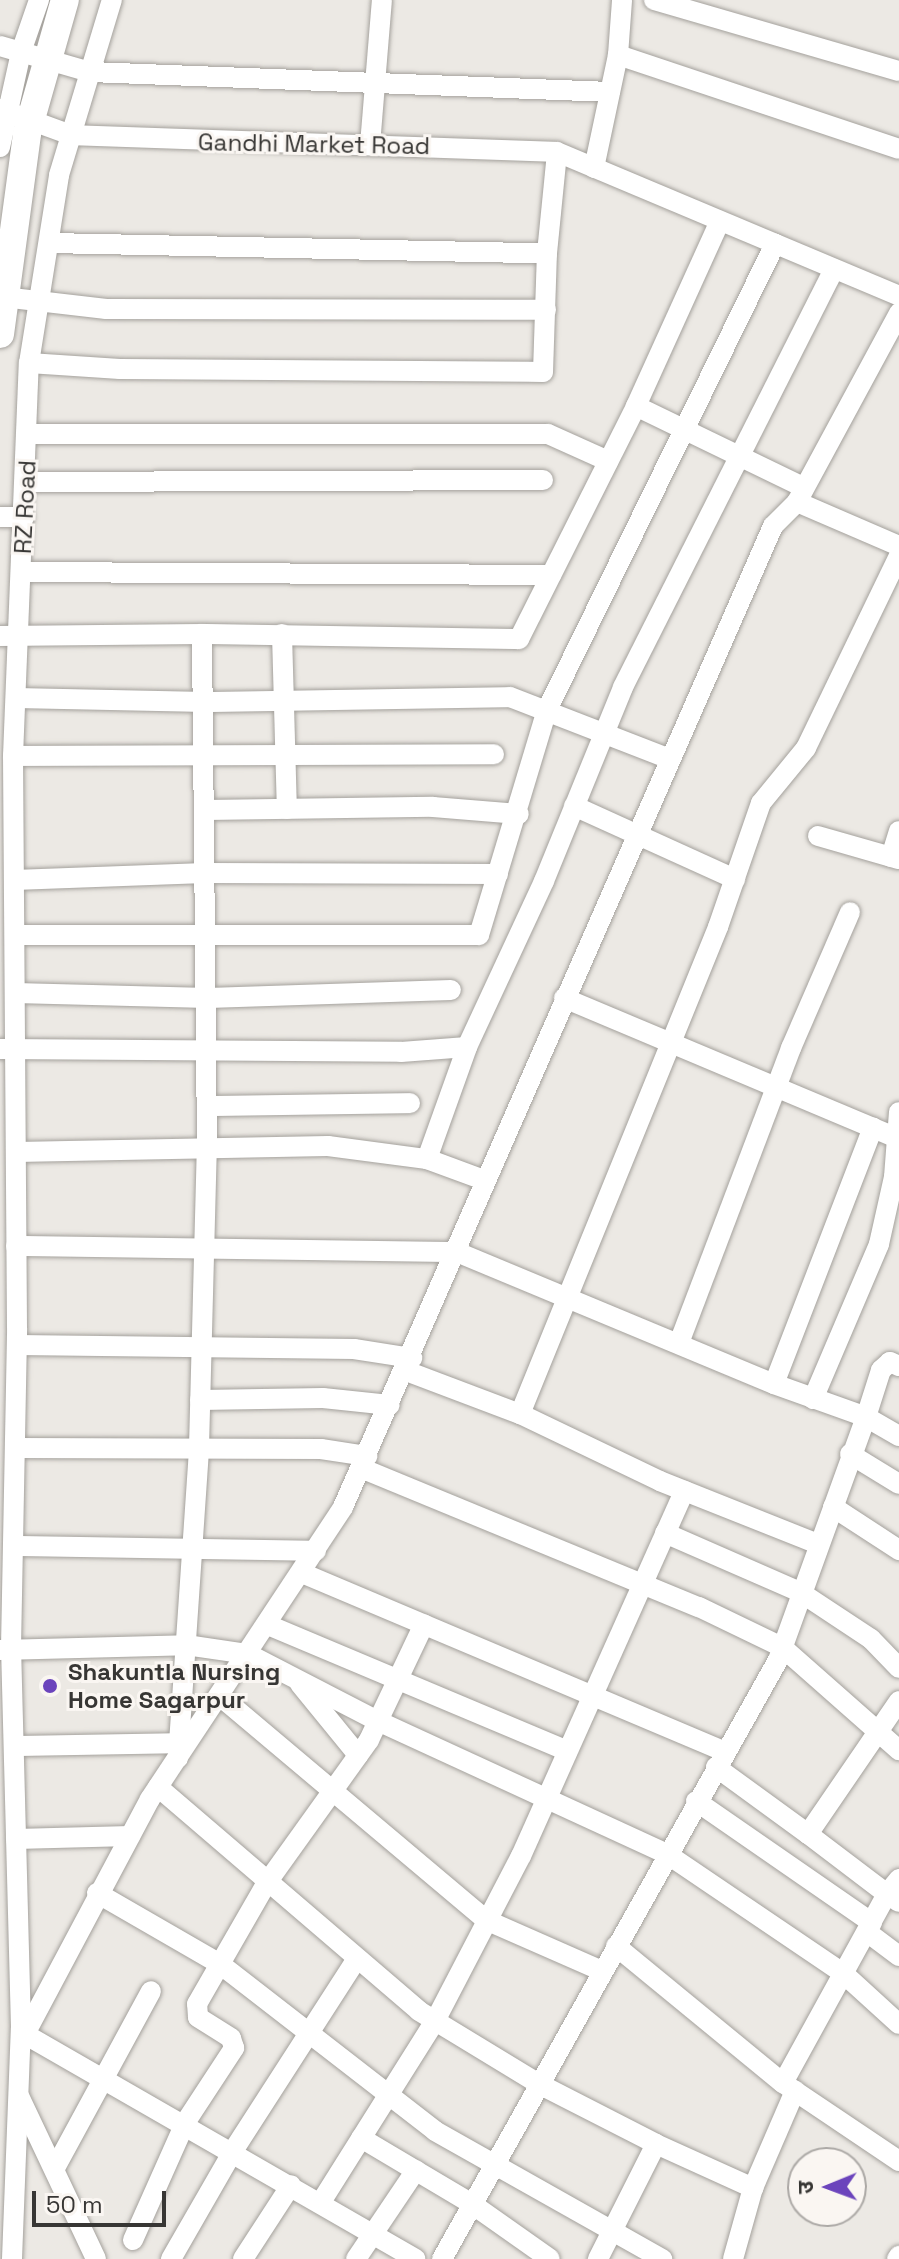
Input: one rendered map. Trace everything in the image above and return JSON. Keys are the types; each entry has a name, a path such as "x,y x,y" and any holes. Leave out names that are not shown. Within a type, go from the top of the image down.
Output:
{"street":[{"path":"33,57 39,0"},
{"path":"0,147 33,57 65,0"},
{"name":"RZ Road","path":"12,2259 16,2092 23,2033 14,1746 6,1649 14,1546 17,1345 16,1152 8,1050 15,993 13,756 16,698 9,636 21,572 29,363 71,135 112,0"},
{"path":"370,145 382,0"},
{"path":"594,168 618,55 622,0"},
{"path":"654,0 899,71"},
{"path":"0,46 90,72 610,92"},
{"path":"618,55 899,149"},
{"path":"0,334 12,113"},
{"name":"Gandhi Market Road","path":"12,113 71,135 557,152"},
{"path":"29,363 120,369 543,372 547,253 557,152 899,296"},
{"path":"9,636 282,634 519,639 636,406 720,221"},
{"path":"49,243 547,253"},
{"path":"15,935 479,935 519,814 547,710 775,244"},
{"path":"427,1159 467,1047 604,734 834,269"},
{"path":"3,297 39,304 106,309 546,310"},
{"path":"415,2259 185,2123 23,2033 97,1893 179,1750 220,1696 302,1573 364,1462 409,1364 484,1180 667,758 773,526 800,495 899,313"},
{"path":"636,406 741,456 800,495 899,546"},
{"path":"28,434 548,434 608,461"},
{"path":"26,482 543,480"},
{"path":"0,517 24,517"},
{"path":"520,1414 735,879 761,803 806,748 899,556"},
{"path":"21,572 551,575"},
{"path":"179,1750 199,1447 205,1248 207,753 202,634"},
{"path":"282,634 287,809"},
{"path":"16,698 206,702 510,697 667,758"},
{"path":"13,756 494,754"},
{"path":"574,806 735,879"},
{"path":"206,810 433,807 519,814"},
{"path":"818,836 895,858 899,831"},
{"path":"14,880 205,873 498,874"},
{"path":"679,1343 775,1090 850,912"},
{"path":"15,993 208,998 451,990"},
{"path":"564,998 775,1090 893,1136"},
{"path":"8,1050 206,1052 467,1047"},
{"path":"207,1106 410,1103"},
{"path":"813,1399 879,1244 896,1178 893,1136 899,1113"},
{"path":"774,1384 873,1127"},
{"path":"16,1152 328,1146 427,1159 484,1180"},
{"path":"16,1246 457,1252 774,1384 866,1417 899,1436"},
{"path":"17,1345 202,1350 354,1349 409,1364 684,1491 818,1544"},
{"path":"442,2259 782,1647 881,1370 890,1362 899,1366"},
{"path":"200,1400 323,1398 390,1405"},
{"path":"15,1448 321,1449 364,1462 782,1647 899,1750"},
{"path":"850,1454 899,1484"},
{"path":"321,2202 435,2021 547,1797 684,1491"},
{"path":"833,1507 899,1550"},
{"path":"665,1533 800,1592 871,1639 899,1668"},
{"path":"14,1546 316,1551"},
{"path":"302,1573 594,1694 720,1760 808,1834 895,1892 869,1928 789,2087 753,2188 733,2259"},
{"path":"133,2240 185,2123 234,2048 231,2038 195,2011 266,1884 358,1755 378,1721 424,1624"},
{"path":"268,1625 568,1751"},
{"path":"6,1649 186,1645 248,1654 378,1721 667,1854 844,1974 899,2024"},
{"path":"296,1679 358,1755"},
{"path":"220,1696 486,1920 602,1971"},
{"path":"808,1834 899,1701"},
{"path":"14,1746 179,1750"},
{"path":"158,1787 266,1884 435,2021 539,2084 656,2144 753,2188"},
{"path":"696,1801 869,1928 899,1956"},
{"path":"16,1839 130,1836"},
{"path":"97,1893 220,1964 387,2096 494,2165 662,2259"},
{"path":"616,1946 789,2087 899,2161"},
{"path":"171,2259 233,2151 356,1960"},
{"path":"55,2168 151,1991"},
{"path":"16,2092 96,2259"},
{"path":"361,2138 472,2204 550,2259"},
{"path":"598,2259 656,2144"},
{"path":"356,2259 416,2170"},
{"path":"243,2259 291,2185"}],"place":[{"name":"Shakuntla Nursing Home Sagarpur","path":"50,1686"}]}
